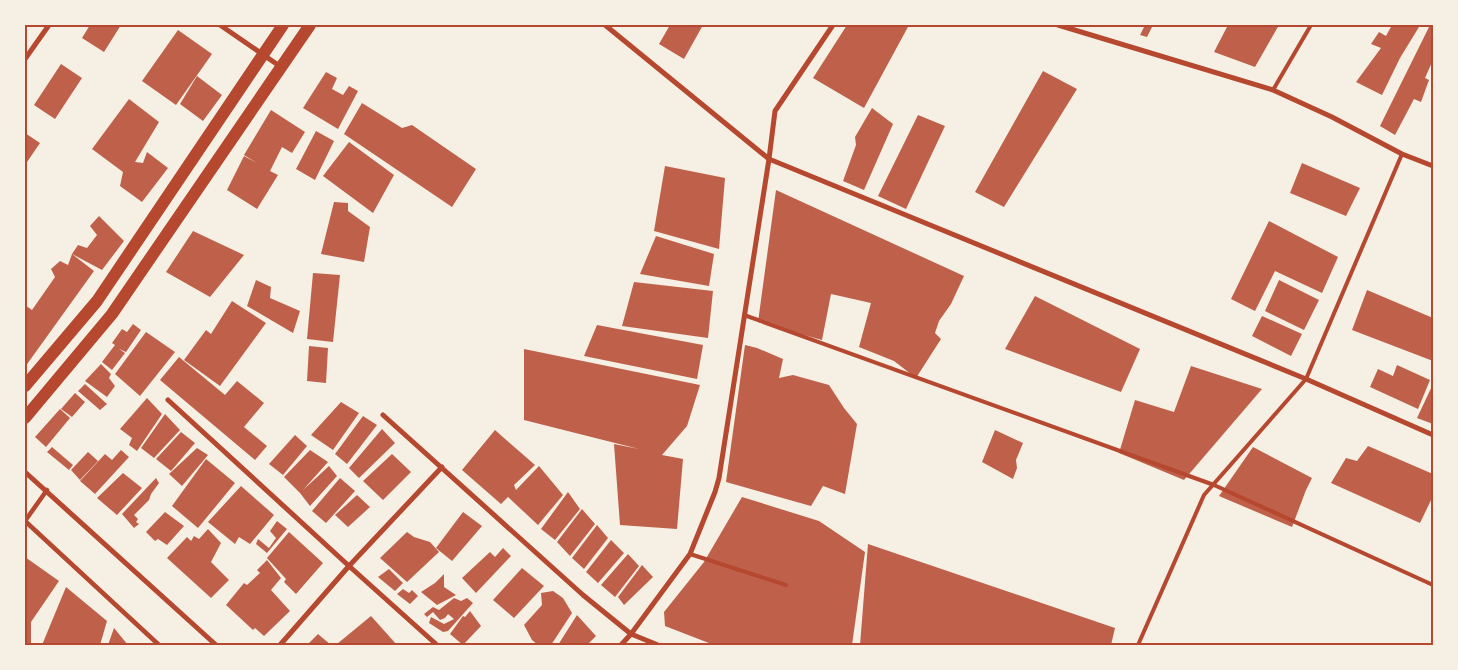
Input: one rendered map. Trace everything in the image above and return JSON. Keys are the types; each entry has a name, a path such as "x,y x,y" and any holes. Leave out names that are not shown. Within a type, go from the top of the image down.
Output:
{"main road":[{"path":"25,386 97,300 283,25"},
{"path":"25,418 112,314 310,25"}],"street":[{"path":"25,59 49,25"},
{"path":"220,25 281,67"},
{"path":"605,25 769,159 1306,379 1433,435"},
{"path":"621,645 690,554 715,492 719,478 775,111 833,25"},
{"path":"1058,25 1273,90 1332,117 1402,154 1433,166"},
{"path":"168,400 437,645"},
{"path":"383,415 583,595 631,634 658,645"},
{"path":"280,645 349,566 442,467"},
{"path":"25,472 216,645"},
{"path":"47,490 25,521 159,645"}],"lane":[{"path":"1273,90 1311,25"},
{"path":"1138,645 1204,496 1306,379 1402,154"},
{"path":"744,315 1214,485 1433,585"},
{"path":"690,554 786,585"}],"building":[{"path":"90,25 121,25 104,52 82,38"},
{"path":"670,25 703,25 684,59 659,44"},
{"path":"847,25 909,25 864,108 813,78"},
{"path":"1145,25 1153,25 1147,37 1140,35"},
{"path":"1228,25 1279,25 1255,67 1214,52"},
{"path":"1392,25 1415,25 1419,27 1400,58 1382,95 1356,82 1381,48 1371,44 1379,32 1386,36"},
{"path":"1430,25 1433,25 1433,60 1425,78 1429,80 1421,102 1414,99 1395,135 1380,126"},
{"path":"178,30 212,54 176,105 142,81"},
{"path":"61,64 82,78 55,119 34,105"},
{"path":"1043,71 1077,89 1004,207 975,192"},
{"path":"326,72 337,78 332,89 343,95 349,86 358,91 338,129 303,108"},
{"path":"197,76 222,95 203,121 180,104"},
{"path":"129,99 159,122 135,162 143,163 147,152 168,168 142,202 120,186 123,172 92,149"},
{"path":"362,103 402,128 412,125 476,169 452,207 344,134"},
{"path":"872,108 893,124 864,190 843,181 856,145 855,137"},
{"path":"271,110 305,132 292,153 282,147 270,171 278,175 257,209 227,190 244,156 257,163 244,155"},
{"path":"918,115 945,126 906,209 878,196"},
{"path":"316,131 334,141 315,180 296,169"},
{"path":"25,133 40,143 25,165"},
{"path":"349,142 394,175 373,213 323,176"},
{"path":"1302,163 1360,188 1346,216 1290,193"},
{"path":"665,166 725,178 719,249 654,231"},
{"path":"776,190 964,276 951,304 939,321 935,333 941,339 916,378 894,361 859,347 871,303 831,294 822,340 758,322"},
{"path":"334,202 348,203 348,211 370,227 364,262 321,254"},
{"path":"99,216 124,241 102,270 72,254 78,245 87,248 97,235 90,226"},
{"path":"1269,221 1338,257 1322,293 1275,271 1255,311 1231,299"},
{"path":"193,231 244,255 210,297 166,272"},
{"path":"656,236 714,254 709,286 640,274"},
{"path":"72,254 94,271 25,367 25,305 32,310 55,277 51,269 60,261 68,265"},
{"path":"313,273 340,275 333,342 307,339"},
{"path":"256,280 271,287 270,298 300,311 293,333 247,306"},
{"path":"1279,280 1319,300 1304,330 1265,311"},
{"path":"634,282 713,291 708,338 622,326"},
{"path":"1367,290 1433,318 1433,361 1352,330"},
{"path":"1035,296 1140,349 1121,392 1005,349"},
{"path":"232,301 266,323 220,386 184,360 206,330 211,334"},
{"path":"1262,316 1302,334 1291,356 1252,336"},
{"path":"133,324 141,330 126,352 119,349 125,353 112,370 102,362 115,345 112,343 122,329 127,332"},
{"path":"597,325 703,345 697,379 584,356"},
{"path":"146,332 175,352 140,396 115,374"},
{"path":"745,345 783,359 779,378 793,375 829,385 857,424 845,494 823,486 811,506 726,482"},
{"path":"309,346 328,348 326,383 307,381"},
{"path":"524,349 700,385 687,426 662,455 683,459 677,529 620,525 614,444 639,449 524,420"},
{"path":"179,357 225,395 237,381 264,403 244,427 267,446 255,460 160,380"},
{"path":"101,364 111,374 109,378 115,386 107,397 85,381"},
{"path":"1397,365 1430,380 1418,409 1370,387 1378,369 1393,376"},
{"path":"1191,366 1262,389 1184,480 1119,453 1135,400 1174,412"},
{"path":"85,384 107,404 100,410 78,391"},
{"path":"1433,384 1433,424 1417,418"},
{"path":"75,393 85,402 72,417 61,409"},
{"path":"147,398 162,414 137,451 129,445 132,438 120,429"},
{"path":"341,402 359,413 333,450 311,435"},
{"path":"60,409 70,418 46,447 35,437"},
{"path":"165,414 180,430 154,458 141,448"},
{"path":"363,416 377,425 347,464 335,454"},
{"path":"382,429 395,443 359,478 349,468"},
{"path":"495,430 535,465 514,485 516,490 539,466 563,495 538,525 508,497 501,504 462,470"},
{"path":"995,430 1023,443 1016,460 1017,468 1013,479 982,462"},
{"path":"181,432 195,443 171,471 156,459"},
{"path":"295,435 307,446 283,475 269,464"},
{"path":"1368,446 1433,474 1433,496 1420,523 1331,483 1346,458 1357,461"},
{"path":"52,447 73,465 69,470 47,452"},
{"path":"1253,447 1312,478 1292,527 1219,496"},
{"path":"197,448 208,455 182,486 169,474"},
{"path":"121,450 129,457 95,494 80,481 105,454 112,460"},
{"path":"310,450 328,462 303,490 329,466 337,476 310,506 284,477"},
{"path":"88,452 98,461 80,480 71,470"},
{"path":"392,454 411,472 383,500 363,481"},
{"path":"206,459 235,483 198,528 172,506"},
{"path":"123,473 142,488 117,515 97,498"},
{"path":"156,478 159,483 149,500 134,515 138,519 136,522 139,524 134,528 122,514"},
{"path":"340,478 355,491 326,523 312,511"},
{"path":"241,486 274,515 250,544 239,537 235,544 208,522"},
{"path":"568,492 580,509 555,540 541,529"},
{"path":"357,495 370,507 348,527 335,515"},
{"path":"742,497 819,521 865,552 852,645 714,645 665,626 664,612 704,562"},
{"path":"582,509 595,524 570,556 557,542"},
{"path":"165,512 184,526 167,545 158,539 155,541 146,532"},
{"path":"463,512 482,526 452,561 436,548"},
{"path":"277,521 287,529 267,553 256,544 258,539 269,548 276,538 270,531"},
{"path":"597,525 608,538 584,569 572,558"},
{"path":"208,529 221,543 211,562 229,580 211,598 167,558 187,537 191,541 194,536 199,539"},
{"path":"289,532 323,563 296,594 284,582 286,579 267,558"},
{"path":"407,532 414,537 430,542 439,552 407,582 380,558"},
{"path":"611,540 624,553 598,583 586,572"},
{"path":"868,544 1115,628 1111,645 860,645"},
{"path":"503,548 511,556 476,593 462,578 490,552 495,557"},
{"path":"628,554 639,566 615,597 601,585"},
{"path":"25,557 59,581 31,622 31,645 25,645"},
{"path":"267,560 281,578 271,590 290,611 264,636 255,628 253,630 226,605 244,583 247,585 260,573 257,570"},
{"path":"642,565 653,577 624,605 618,597"},
{"path":"522,568 544,586 514,618 493,600"},
{"path":"389,569 403,583 395,591 378,577"},
{"path":"444,574 444,587 456,595 437,605 421,592 435,583"},
{"path":"66,587 107,621 100,645 42,645"},
{"path":"403,589 409,593 412,590 418,596 410,604 397,594"},
{"path":"553,591 563,598 572,613 551,645 538,645 532,640 524,625 542,605 541,593"},
{"path":"454,598 461,601 467,598 473,603 448,631 443,632 429,623 431,617 444,624 454,619 448,614 440,620 433,612 427,617 424,614 433,607 439,610"},
{"path":"470,611 481,626 463,645 450,634 463,616 465,617"},
{"path":"577,615 596,636 587,645 558,645"},
{"path":"371,616 397,645 337,644"},
{"path":"114,628 128,645 108,645"},
{"path":"318,634 331,645 307,645"}]}
